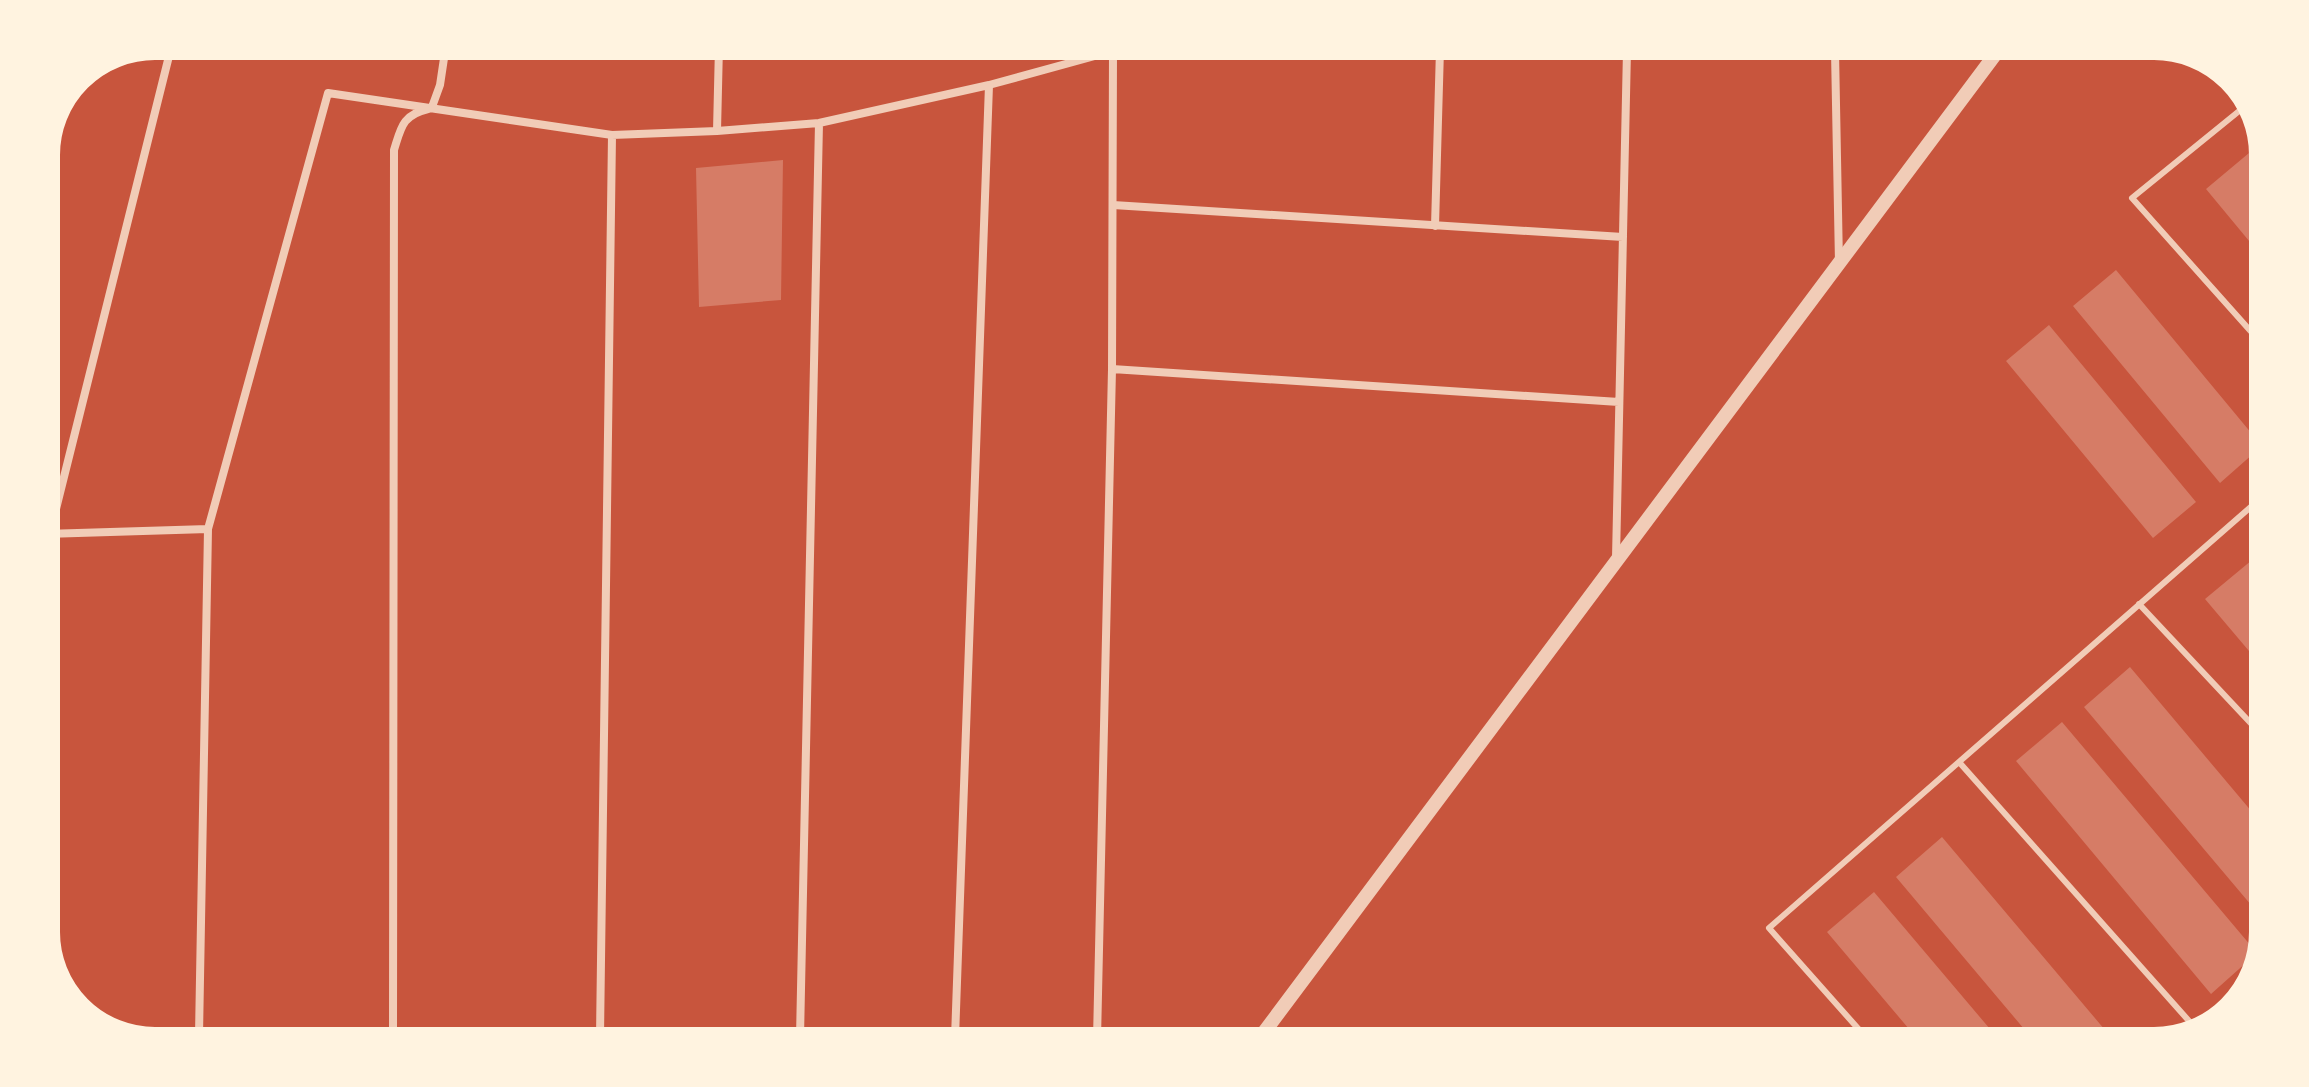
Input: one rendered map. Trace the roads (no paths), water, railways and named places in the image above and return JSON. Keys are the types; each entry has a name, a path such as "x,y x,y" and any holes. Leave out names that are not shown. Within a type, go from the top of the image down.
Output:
{"street":[{"path":"58,491 168,58"},
{"path":"432,107 440,85 444,58"},
{"path":"717,131 719,58"},
{"path":"199,1029 208,529 328,93 612,135 717,131 819,123 989,85 1089,58"},
{"path":"1097,1029 1118,58"},
{"path":"1435,226 1440,58"},
{"path":"1616,563 1627,58"},
{"path":"1835,58 1839,264"},
{"path":"1266,1029 1993,58"},
{"path":"955,1029 989,85"},
{"path":"393,1029 394,150 403,123 414,112 432,107"},
{"path":"800,1029 819,123"},
{"path":"600,1029 612,135"},
{"path":"1113,205 1623,237"},
{"path":"1112,369 1619,402"},
{"path":"58,534 208,529"}],"lane":[{"path":"2240,110 2132,198 2251,332"},
{"path":"1858,1029 1769,928 2251,507"},
{"path":"2139,604 2251,723"},
{"path":"1959,762 2190,1022"}]}
